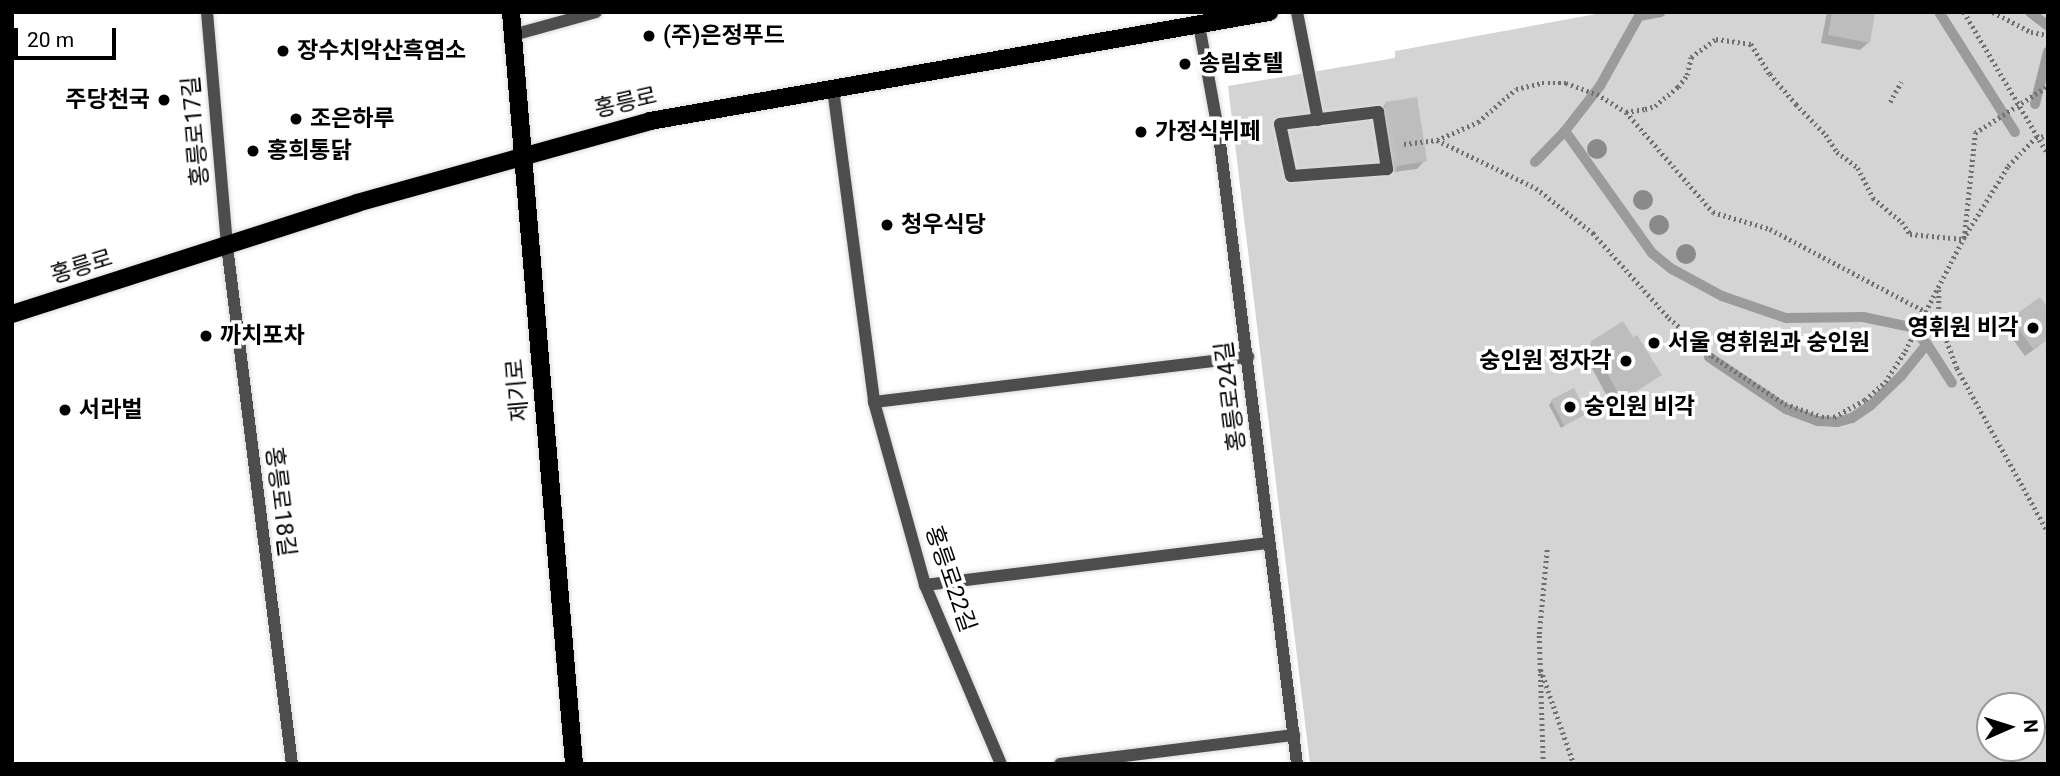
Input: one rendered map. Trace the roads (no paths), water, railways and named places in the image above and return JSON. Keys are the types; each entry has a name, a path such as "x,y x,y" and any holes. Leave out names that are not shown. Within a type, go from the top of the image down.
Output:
{"main road":[{"name":"제기로","path":"511,12 574,764"},
{"name":"홍릉로","path":"12,314 523,154 650,121 1269,12"}],"street":[{"name":"홍릉로17길","path":"207,12 227,246"},
{"path":"513,35 596,12"},
{"path":"1297,12 1318,120"},
{"name":"홍릉로24길","path":"1199,25 1219,135 1297,764"},
{"name":"홍릉로22길","path":"833,89 874,402 925,585 1001,764"},
{"path":"1378,112 1387,169 1291,176 1280,124 1318,120 1378,112"},
{"name":"홍릉로18길","path":"227,246 292,764"},
{"path":"874,402 1248,357"},
{"path":"925,585 1268,543"},
{"path":"1060,764 1294,735"}],"waterway":[{"path":"1535,162 1565,131 1600,86 1639,16 1661,12"},
{"path":"1939,12 2015,132"},
{"path":"2030,12 2048,26"},
{"path":"2035,104 2048,52"},
{"path":"1565,131 1652,253 1672,269 1722,296 1786,318 1863,317 1910,327 1927,344 1952,383"},
{"path":"1709,357 1786,409 1818,421 1837,422 1852,418 1871,405 1901,376 1927,344"}],"place":[{"name":"(주)은정푸드","path":"649,36"},
{"name":"장수치악산흑염소","path":"283,51"},
{"name":"송림호텔","path":"1185,64"},
{"name":"주당천국","path":"164,100"},
{"name":"조은하루","path":"296,119"},
{"name":"가정식뷔페","path":"1141,132"},
{"name":"홍희통닭","path":"253,151"},
{"name":"청우식당","path":"887,225"},
{"name":"영휘원 비각","path":"2033,328"},
{"name":"까치포차","path":"206,336"},
{"name":"서울 영휘원과 숭인원","path":"1654,343"},
{"name":"숭인원 정자각","path":"1626,361"},
{"name":"숭인원 비각","path":"1570,407"},
{"name":"서라벌","path":"65,410"}]}
